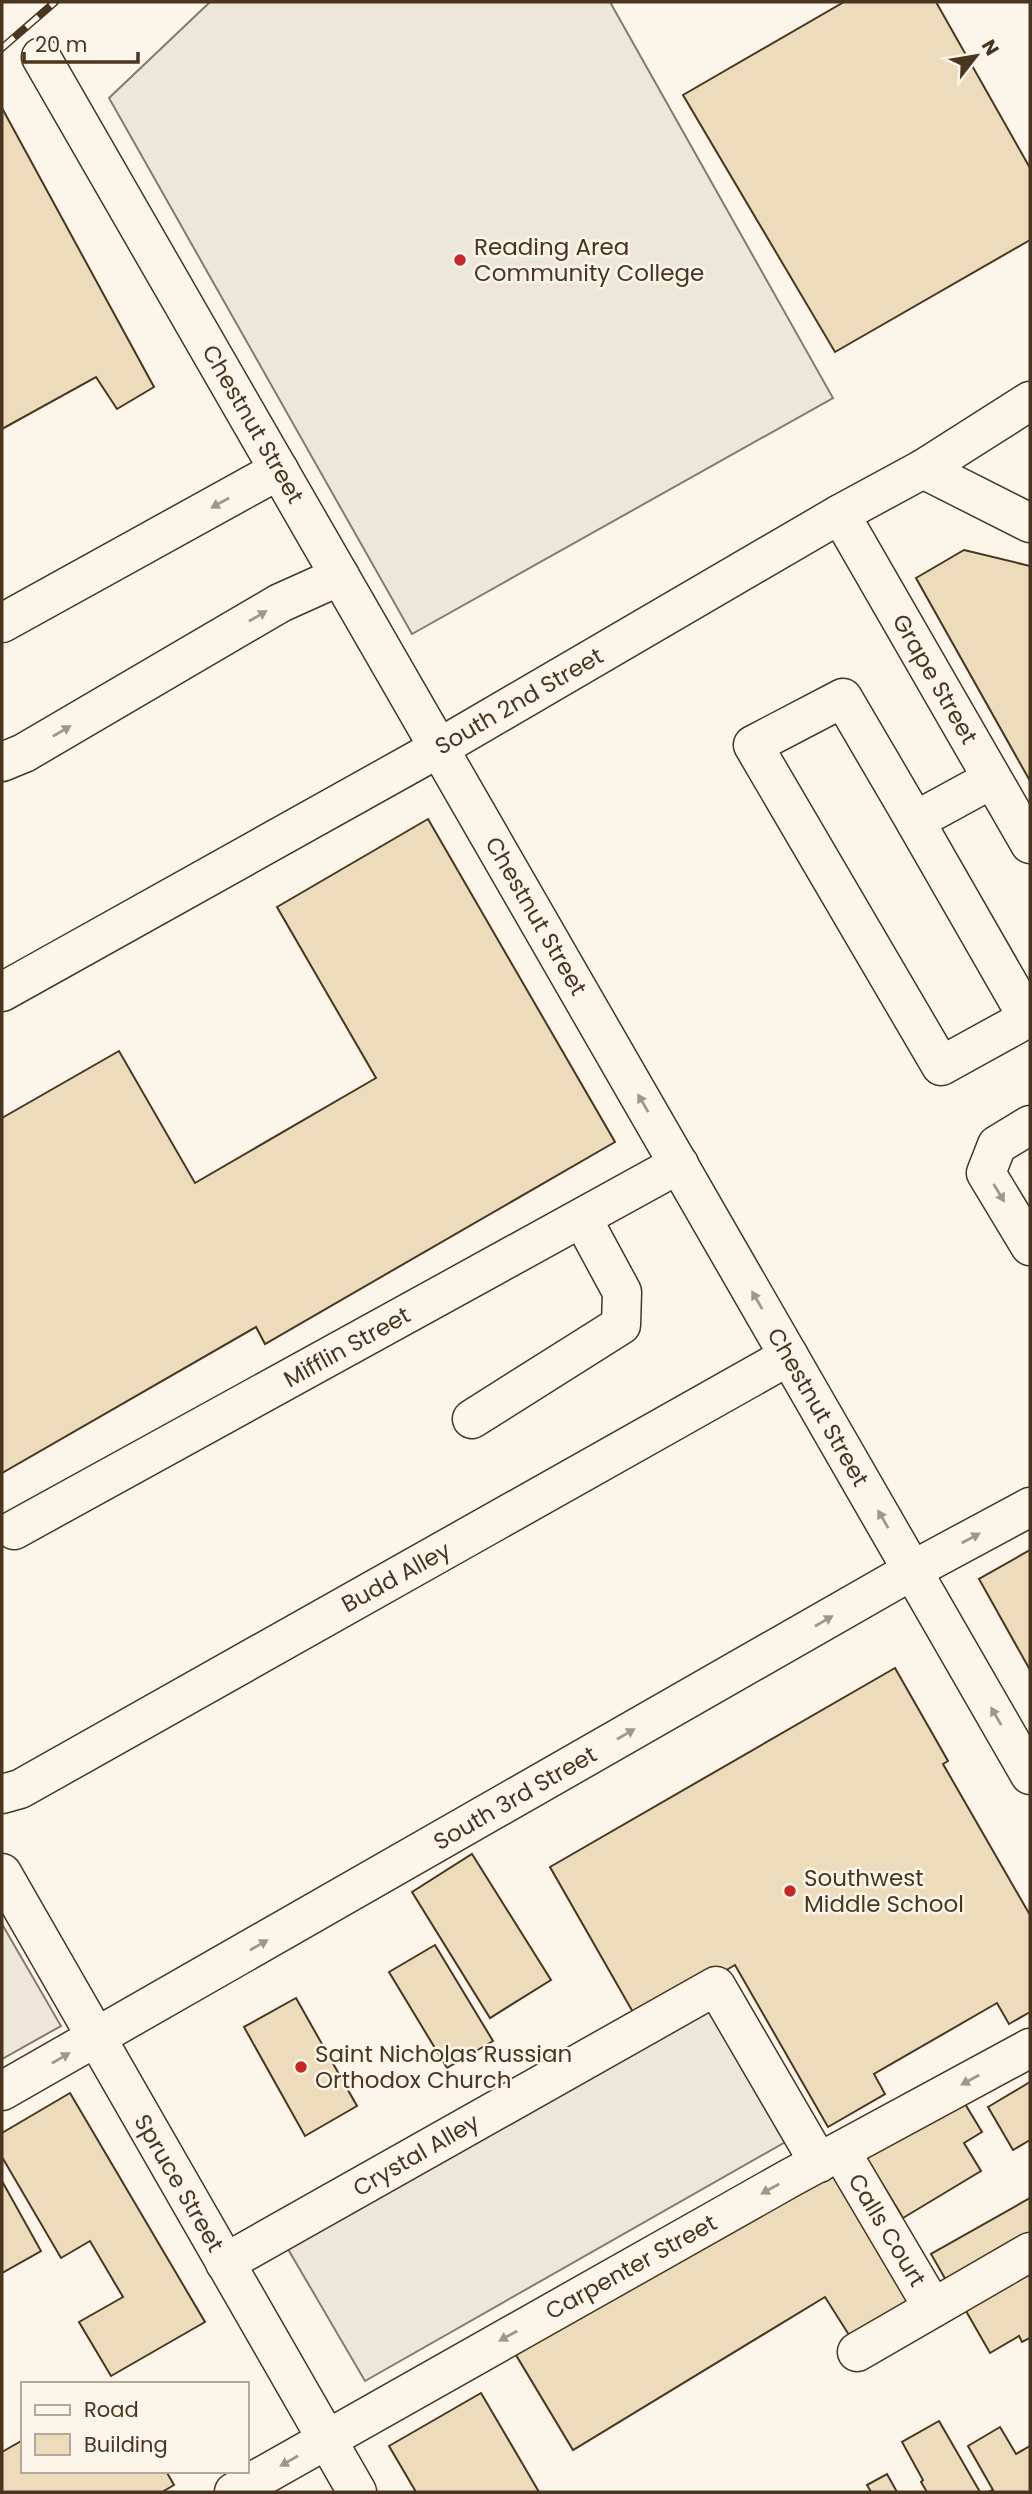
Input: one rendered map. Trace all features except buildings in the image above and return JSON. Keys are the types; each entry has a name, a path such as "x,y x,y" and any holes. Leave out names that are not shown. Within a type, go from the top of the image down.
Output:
{"street":[{"name":"Chestnut Street","path":"41,57 1030,1775"},
{"name":"South 2nd Street","path":"2,992 439,748 840,514 923,469 1030,401"},
{"path":"923,469 1030,523"},
{"path":"2,623 279,470"},
{"name":"Grape Street","path":"840,514 1030,844"},
{"path":"2,762 24,753 281,603 340,576"},
{"path":"843,698 915,821 1029,1018 941,1066 754,745 843,698"},
{"path":"915,821 992,779"},
{"path":"1030,1125 997,1145 986,1173 1030,1246"},
{"name":"Mifflin Street","path":"14,1530 679,1164"},
{"path":"472,1419 621,1325 622,1292 582,1218"},
{"name":"Budd Alley","path":"2,1794 20,1789 789,1356"},
{"name":"South 3rd Street","path":"2,2091 913,1570 1030,1507"},
{"name":"Spruce Street","path":"2,1872 357,2492"},
{"name":"Calls Court","path":"716,1986 933,2308"},
{"name":"Crystal Alley","path":"225,2263 716,1986"},
{"name":"Carpenter Street","path":"234,2492 830,2157 1030,2048"},
{"path":"857,2352 1030,2252"}],"shaded area":[{"name":"Reading Area Community College","path":"210,2 610,2 833,398 412,634 109,98"},
{"path":"2,1924 61,2026 2,2059"},
{"path":"730,1993 810,2128 365,2381 285,2244"}],"railway":[{"path":"2,48 55,2"}],"place":[{"name":"Reading Area Community College","path":"460,260"},
{"name":"Southwest Middle School","path":"790,1891"},
{"name":"Saint Nicholas Russian Orthodox Church","path":"301,2067"}]}
